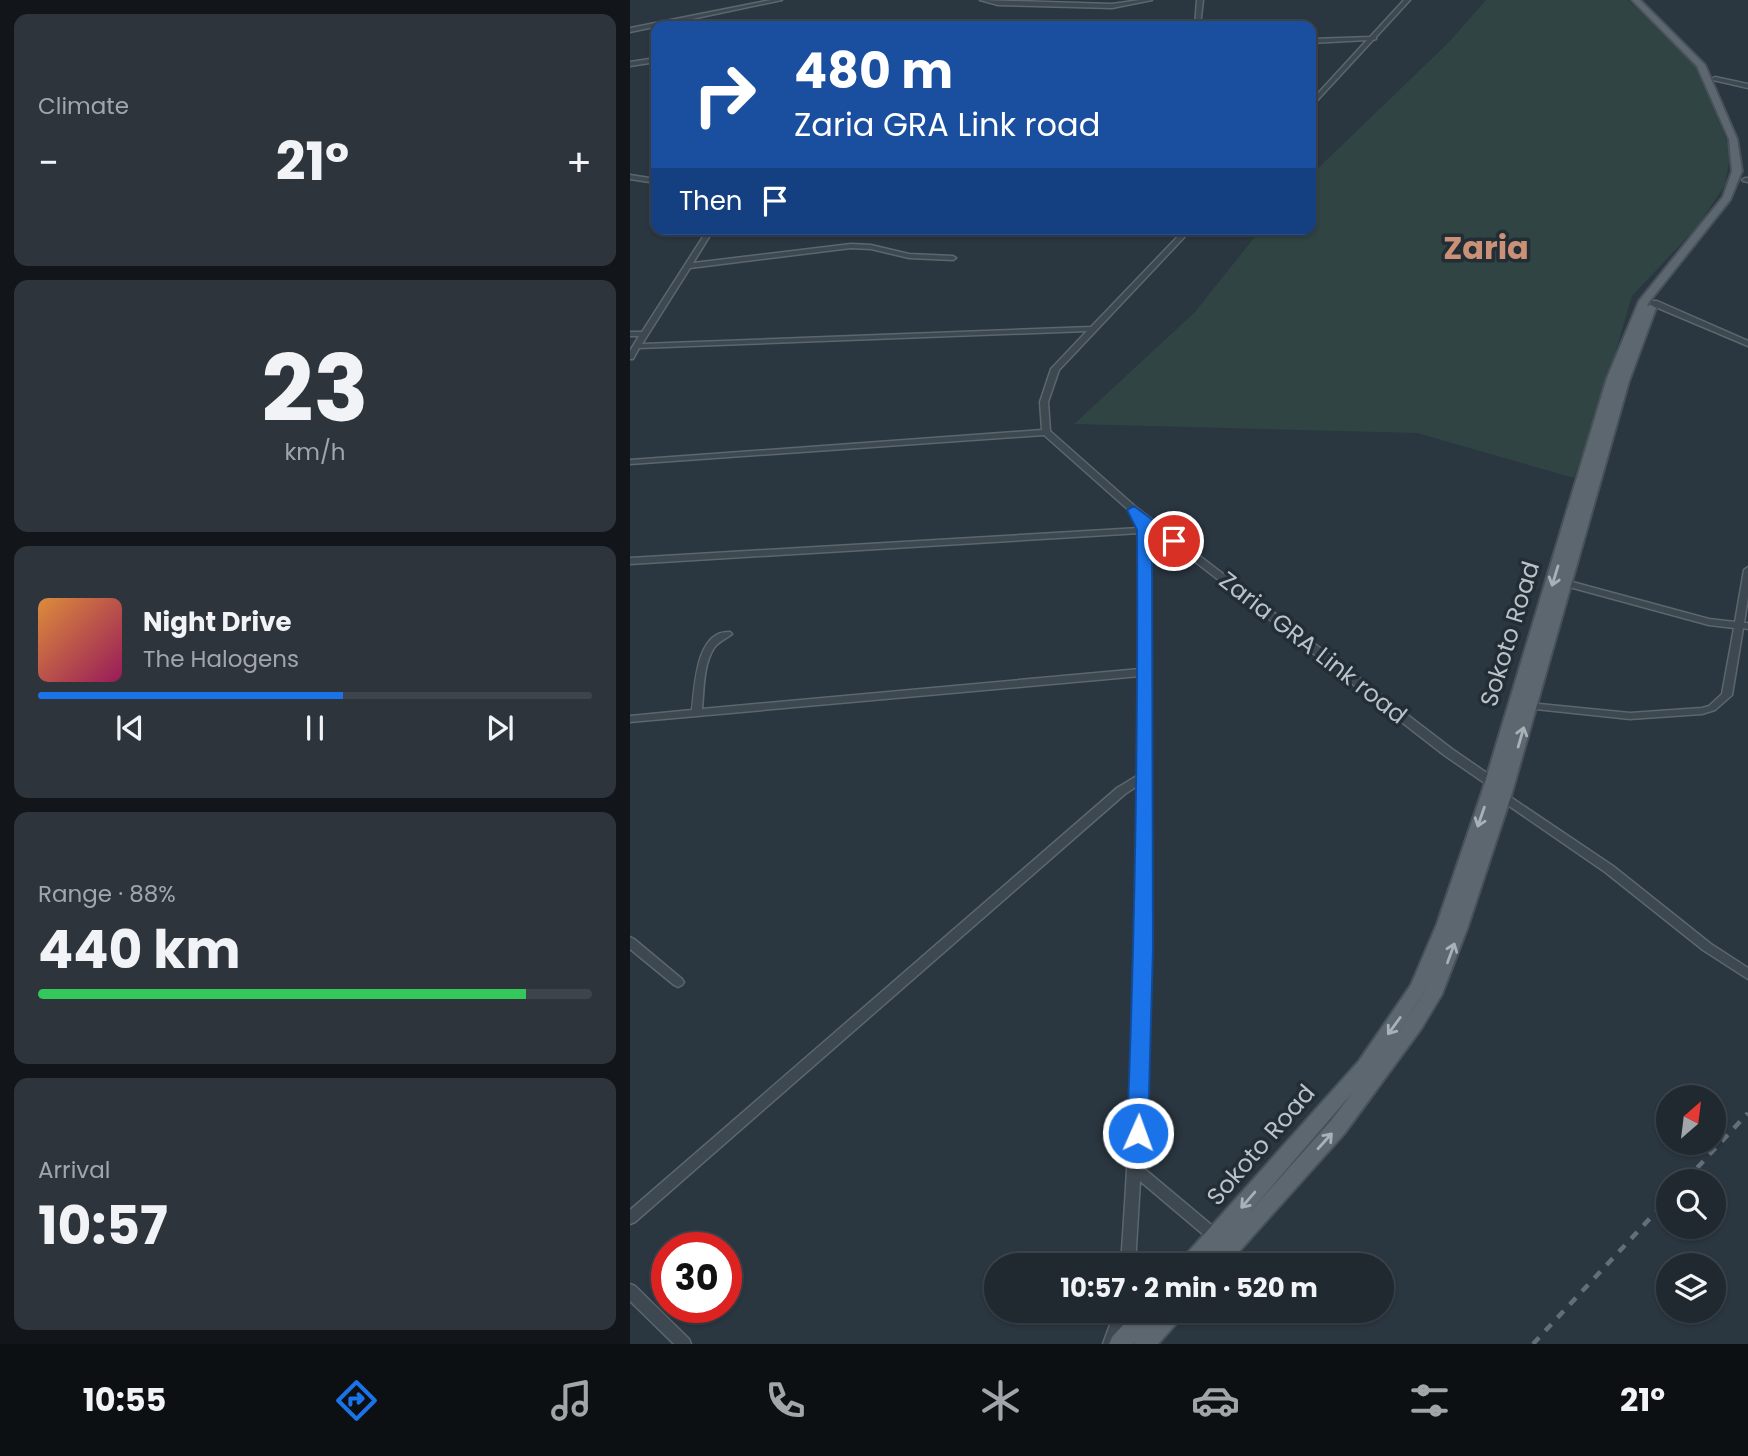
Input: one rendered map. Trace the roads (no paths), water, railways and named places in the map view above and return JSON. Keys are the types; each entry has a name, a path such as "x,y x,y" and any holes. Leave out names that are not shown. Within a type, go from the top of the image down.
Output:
{"main road":[{"name":"Sokoto Road","path":"1201,1253 1365,1066 1401,1017 1418,988 1433,956 1493,783 1613,378 1636,316 1664,273 1727,198 1736,178 1737,162 1733,139 1701,65 1636,0"},
{"name":"Sokoto Road","path":"1225,1253 1337,1128 1415,1024 1433,994 1448,961 1503,796 1623,380 1654,303 1735,200 1746,180 1746,163 1741,140 1704,58 1643,0"},
{"path":"1119,1344 1138,1323"},
{"path":"1144,1344 1163,1323"}],"street":[{"path":"728,0 737,7"},
{"path":"672,21 779,0"},
{"path":"983,0 998,3 1101,6 1149,0"},
{"path":"1198,21 1199,0"},
{"path":"1316,99 1407,0"},
{"path":"630,30 651,25"},
{"path":"1316,41 1374,38"},
{"path":"630,64 651,61"},
{"path":"1715,79 1748,86"},
{"path":"630,177 651,180"},
{"path":"630,358 707,235"},
{"path":"630,462 1046,432 1044,402 1055,369 1183,235"},
{"path":"688,266 851,246 871,247 909,256 953,258"},
{"path":"1654,303 1748,344"},
{"path":"638,346 1093,329"},
{"path":"630,334 645,334"},
{"name":"Zaria GRA Link road","path":"1046,432 1134,510 1448,752 1493,783"},
{"path":"1129,1253 1144,948 1146,672 1144,530 1134,510"},
{"path":"630,561 1144,530"},
{"path":"1529,706 1564,712 1630,716 1713,708 1727,695 1744,626 1748,570"},
{"path":"1565,583 1709,622 1744,626"},
{"path":"697,713 707,651 720,636 727,634"},
{"path":"630,719 1146,672"},
{"path":"630,1219 1121,791 1144,776"},
{"path":"1503,796 1609,869 1707,947 1748,974"},
{"path":"630,942 678,982"},
{"path":"1135,1168 1216,1237"},
{"path":"630,1291 684,1344"},
{"path":"1110,1344 1118,1323"}],"railway":[{"path":"1696,1169 1748,1113"},
{"path":"1533,1344 1656,1212"}],"district":[{"name":"Zaria","path":"1486,248"}]}
